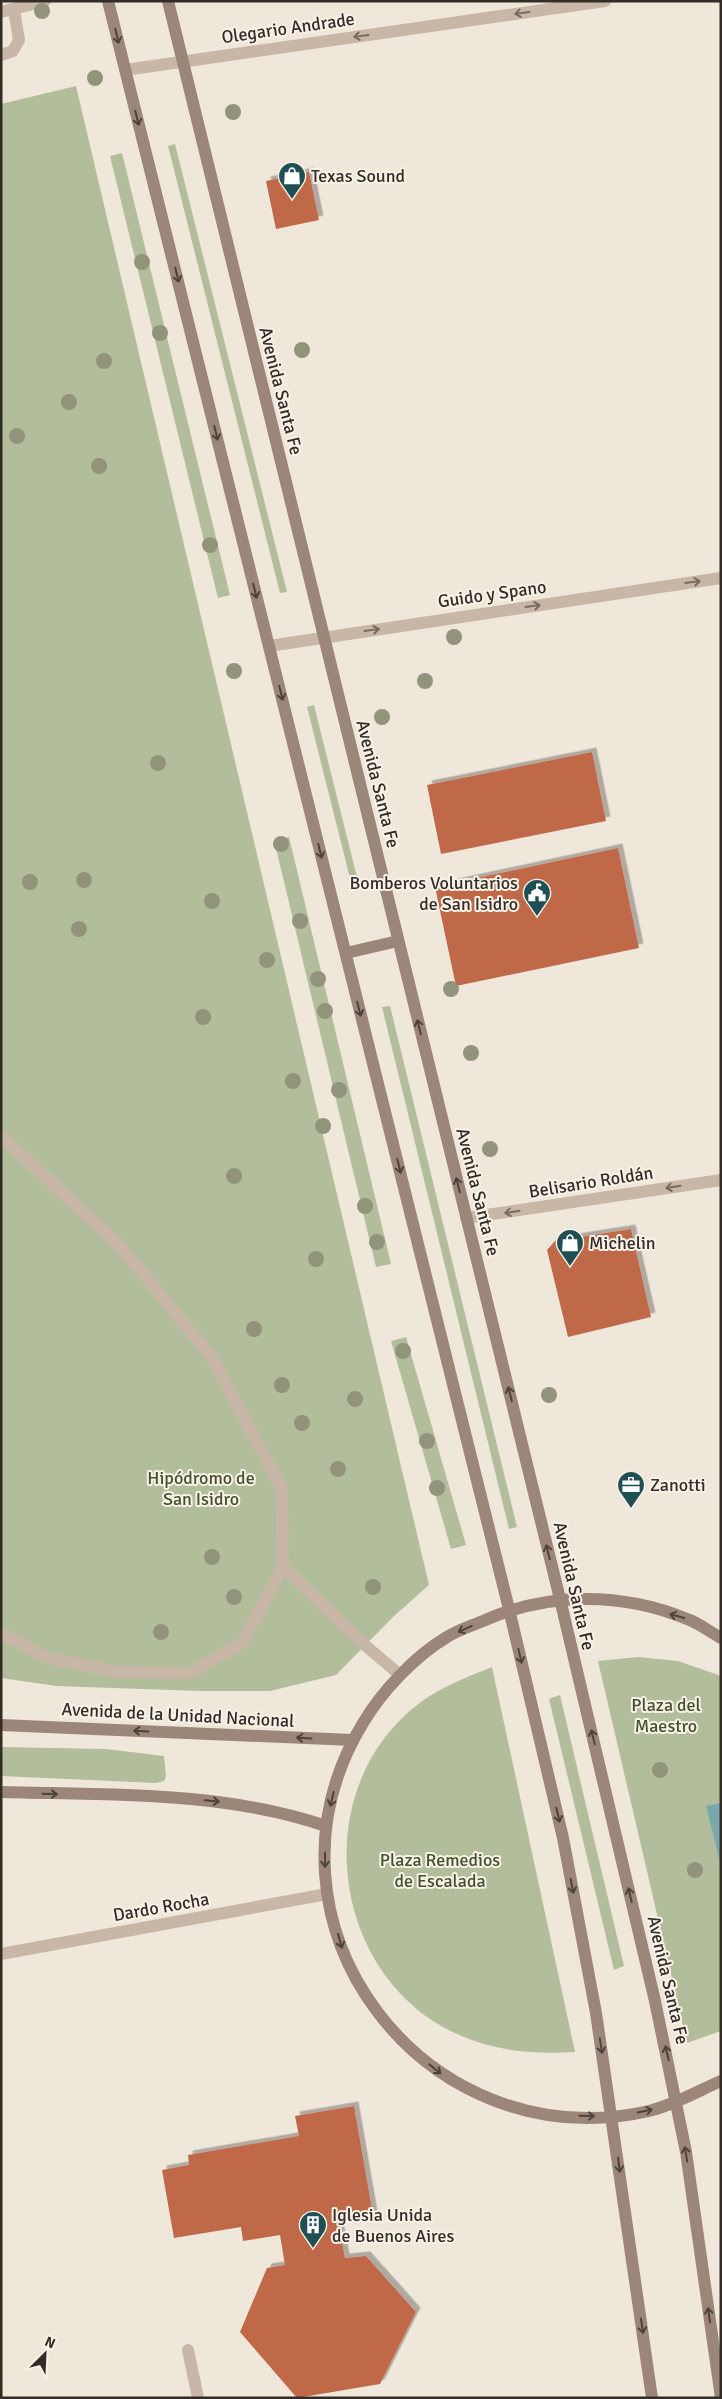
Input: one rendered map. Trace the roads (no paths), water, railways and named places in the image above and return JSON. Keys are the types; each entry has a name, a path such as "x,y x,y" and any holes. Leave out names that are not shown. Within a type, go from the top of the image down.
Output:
{"main road":[{"path":"108,1 509,1609 563,1838 596,2013 652,2398"},
{"name":"Avenida Santa Fe","path":"168,1 560,1599 677,2101 721,2398"},
{"path":"346,953 398,941"},
{"path":"721,1638 688,1619 625,1601 560,1599 509,1609 447,1637 400,1675 373,1706 352,1740 332,1797 326,1826 325,1864 327,1894 341,1949 366,1999 403,2043 447,2078 498,2103 547,2116 612,2117 651,2110 677,2101 721,2081"},
{"name":"Avenida de la Unidad Nacional","path":"1,1725 352,1740"},
{"path":"1,1792 191,1799 246,1805 293,1815 326,1826"}],"street":[{"path":"1,12 45,1"},
{"name":"Olegario Andrade","path":"125,70 605,1"},
{"path":"1,55 13,51 19,40 14,10"},
{"name":"Guido y Spano","path":"269,646 721,578"},
{"path":"1,1136 121,1247 211,1356 282,1489 283,1567 242,1643 189,1673 117,1672 48,1658 1,1633"},
{"name":"Belisario Roldán","path":"466,1218 721,1180"},
{"path":"283,1567 366,1646 400,1675"},
{"name":"Dardo Rocha","path":"1,1954 327,1894"},
{"path":"188,2350 198,2398"}],"water":[{"path":"721,1803 721,1866 706,1806"}],"place":[{"name":"Texas Sound","path":"292,200"},
{"name":"Bomberos Voluntarios de San Isidro","path":"537,917"},
{"name":"Michelin","path":"570,1267"},
{"name":"Zanotti","path":"631,1509"},
{"name":"Iglesia Unida de Buenos Aires","path":"313,2249"}],"park label":[{"name":"Hipódromo de San Isidro","path":"201,1488"},
{"name":"Plaza del Maestro","path":"666,1715"},
{"name":"Plaza Remedios de Escalada","path":"440,1870"}]}
